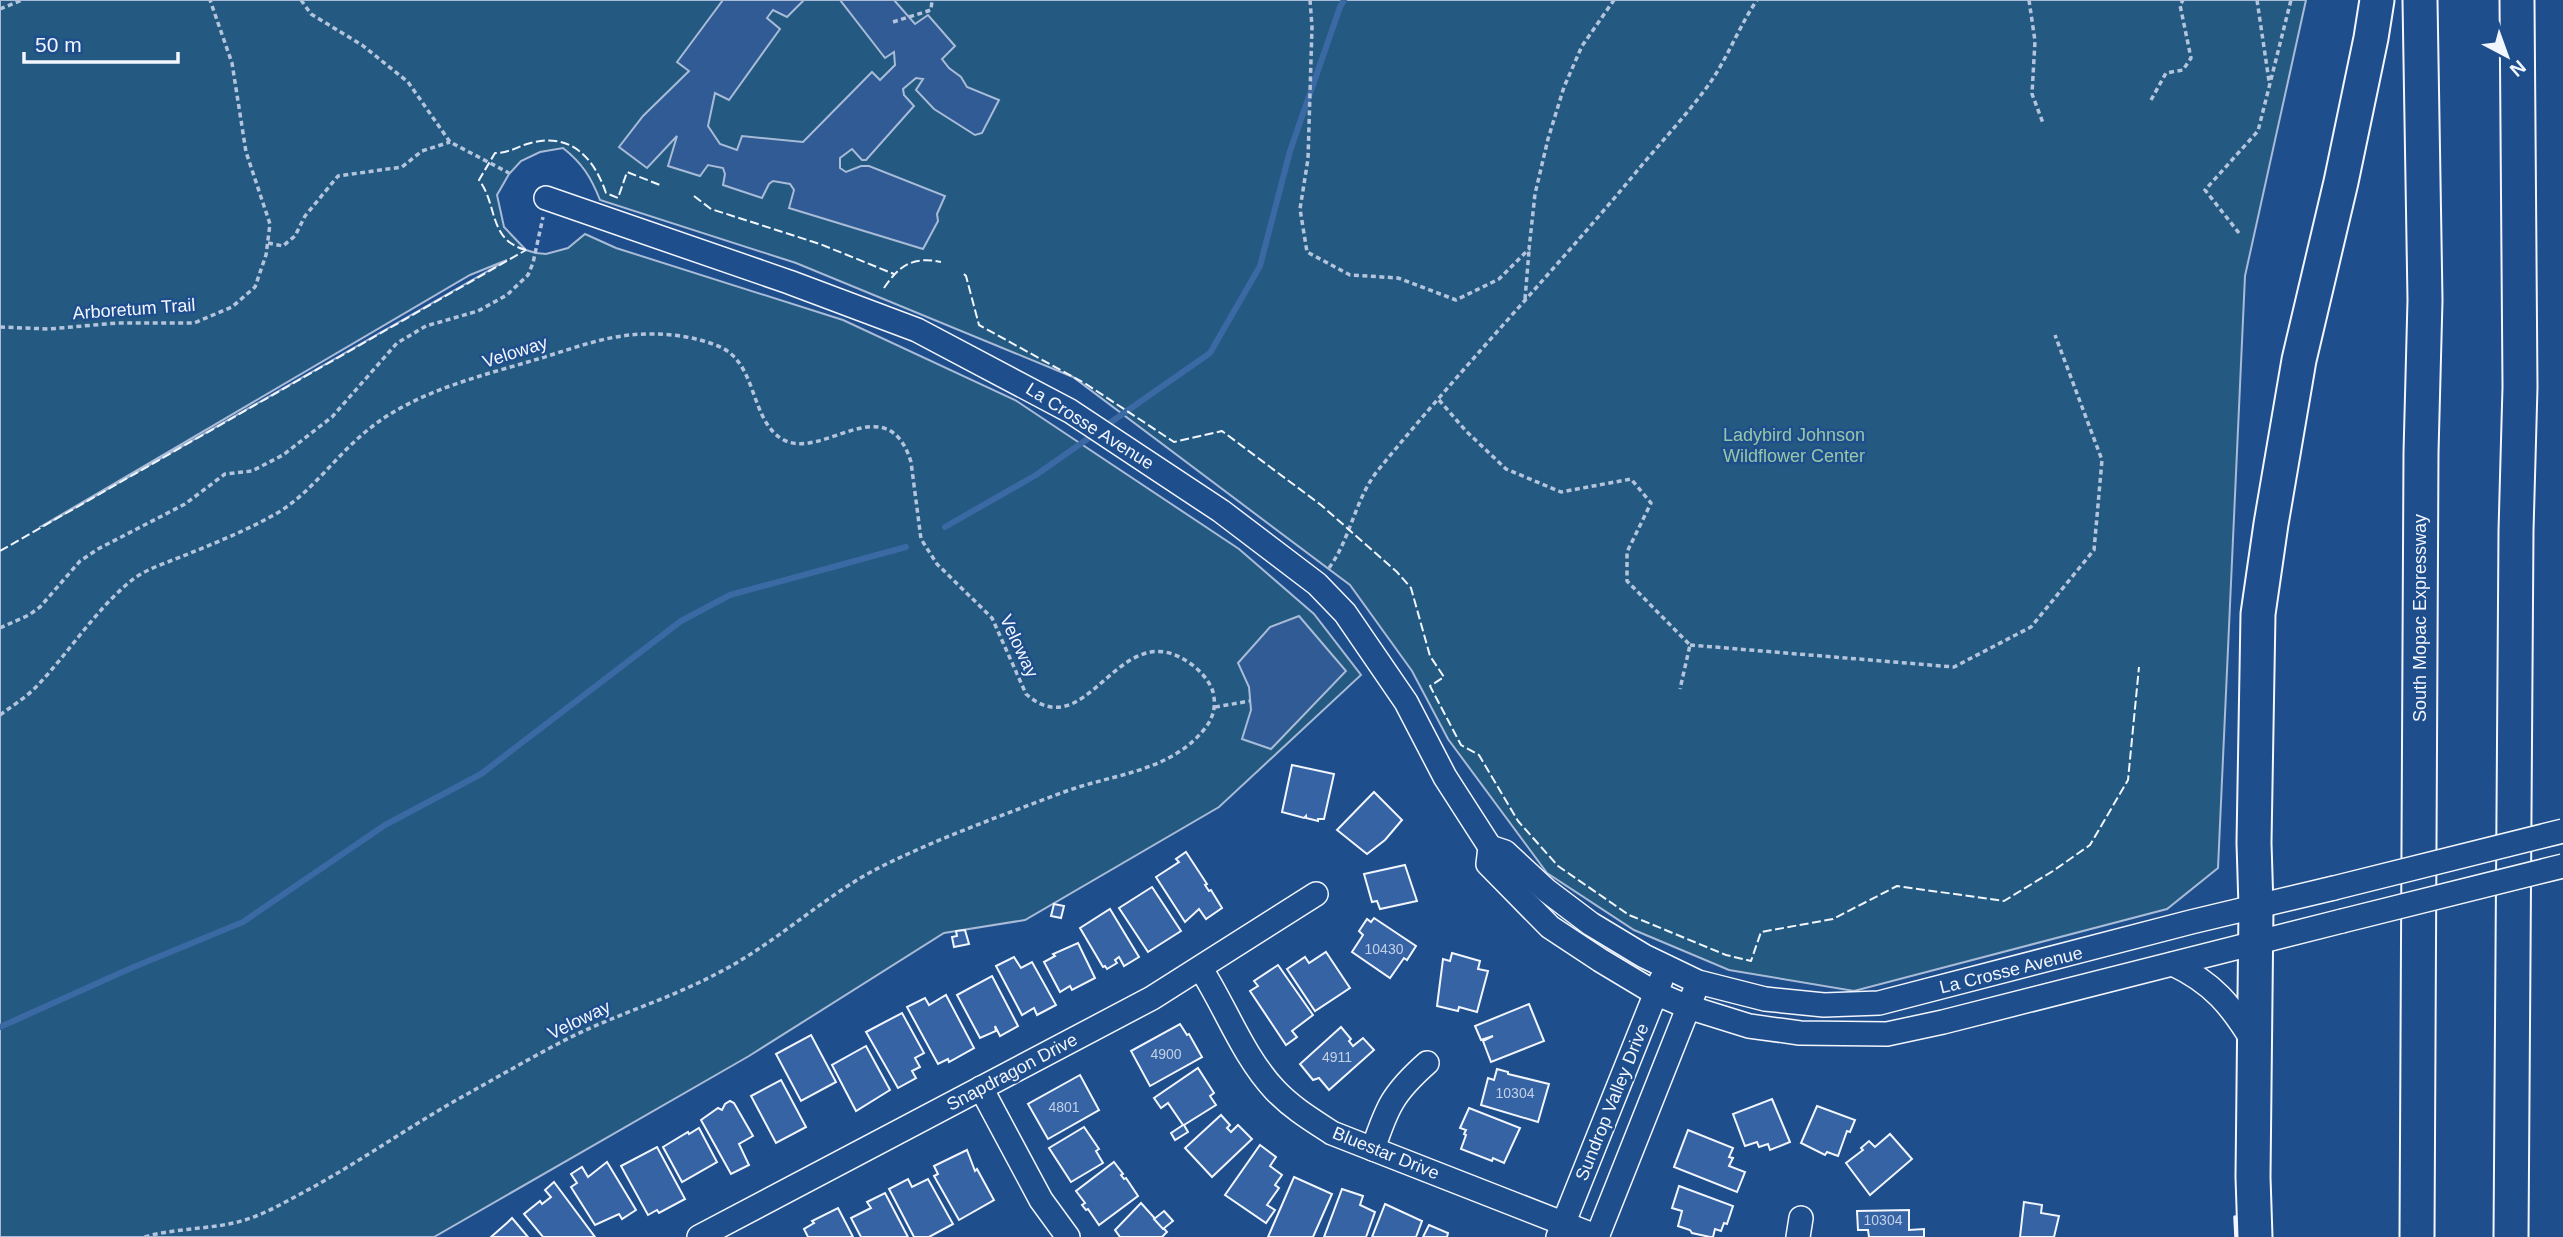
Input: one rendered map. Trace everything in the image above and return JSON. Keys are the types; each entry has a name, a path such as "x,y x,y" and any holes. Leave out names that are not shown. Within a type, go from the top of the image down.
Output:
{"highway":[{"path":"2255,1237 2254,843 2258,614 2299,360 2341,182 2371,38 2376,0"},
{"name":"South Mopac Expressway","path":"2417,1237 2421,453 2425,300 2420,0"},
{"path":"2511,1237 2516,545 2520,387 2517,0"}],"street":[{"name":"La Crosse Avenue","path":"546,198 789,282 917,330 1070,411 1222,511 1317,584 1345,613 1406,702 1445,776 1490,847 1488,864 1549,927 1655,993 1688,1007 1749,1026 1800,1033 1887,1034 2256,942"},
{"name":"La Crosse Avenue","path":"1490,847 1505,852 1546,890 1591,924 1666,968 1698,982 1765,999 1824,1005 1880,1003 2563,831"},
{"path":"2256,942 2563,866"},
{"name":"Snapdragon Drive","path":"699,1237 1093,1030 1202,968 1316,894"},
{"path":"2173,964 2215,990 2237,1014 2255,1045"},
{"name":"Bluestar Drive","path":"1202,968 1255,1064 1276,1091 1293,1107 1332,1133 1561,1230 1598,1237"},
{"name":"Sundrop Valley Drive","path":"1561,1230 1666,968"},
{"name":"Sundrop Valley Drive","path":"1598,1237 1698,982"},
{"path":"1373,1149 1394,1095 1427,1063"},
{"path":"981,1088 1041,1200 1068,1237"}],"path":[{"path":"0,9 22,0"},
{"name":"Arboretum Trail","path":"0,327 49,330 117,323 194,323 232,307 255,287 262,271 270,224 246,152 232,63 210,0"},
{"path":"301,0 311,14 362,44 408,82 450,142 509,173"},
{"path":"893,22 931,10 932,0"},
{"path":"1310,0 1312,27 1308,159 1300,209 1307,252 1350,275 1398,278 1456,300 1499,279 1529,249"},
{"path":"1525,300 1535,194 1548,139 1564,87 1582,46 1614,0"},
{"path":"1317,584 1332,563 1376,472 1471,360 1598,219 1708,87 1757,0"},
{"path":"2029,0 2035,41 2032,94 2043,123"},
{"path":"2151,100 2166,73 2183,70 2191,58 2180,5 2183,0"},
{"path":"2257,0 2270,84"},
{"path":"2239,233 2205,190 2258,131 2291,0"},
{"path":"268,243 283,246 295,236 305,216 338,176 402,167 422,151 450,142"},
{"path":"0,628 40,607 80,562 98,549 184,505 225,474 252,471 283,455 332,417 379,360 397,343 426,326 490,306 516,289 528,275 533,263 546,198"},
{"name":"Veloway","path":"0,715 34,690 92,620 136,577 238,533 300,498 368,429 402,407 456,385 570,349 630,335 667,334 722,347 735,357 748,378 768,425 776,436 790,444 873,427 888,429 898,437 908,452 911,463 920,539 937,564 992,618 1026,694 1034,702 1057,708 1077,704 1124,662 1158,652 1176,655 1196,668 1210,685 1215,707 1213,717 1200,735 1168,760 1069,790 894,860 861,878 715,975 569,1038 456,1100 338,1174 275,1208 229,1224 144,1237"},
{"path":"1439,400 1466,431 1506,469 1561,492 1631,479 1651,503 1627,552 1627,581 1690,645 1954,667 2031,626 2094,550 2102,460 2055,335"},
{"path":"1680,689 1690,645"},
{"path":"1215,707 1250,701"}],"green space":[{"name":"Ladybird Johnson Wildflower Center","path":"0,0 2306,0 2245,276 2218,868 2167,909 1854,991 1729,970 1634,930 1547,873 1448,739 1412,671 1350,585 1073,377 796,263 600,200 585,171 563,148 540,152 521,161 509,174 497,195 504,227 526,250 546,254 568,248 585,234 616,248 843,320 1015,400 1239,549 1314,614 1361,675 1219,807 1025,920 944,933 749,1056 434,1237 0,1237","holes":["507,260 42,526 470,275"]}],"shaded area":[{"path":"723,0 804,0 787,17 773,10 767,18 780,29 729,100 715,93 708,126 720,144 737,150 742,136 803,142 872,72 880,80 895,65 894,52 885,58 840,0 894,0 915,24 928,15 955,46 942,59 949,68 961,77 967,87 999,100 982,133 975,135 934,109 916,90 923,79 916,78 903,89 904,95 914,106 866,160 862,160 852,149 840,158 840,168 846,172 869,166 945,196 937,214 938,221 923,249 789,208 794,190 790,184 773,181 762,198 723,185 723,168 708,165 700,176 668,166 677,136 647,168 619,147 643,116 689,71 677,62"},
{"path":"1299,616 1346,671 1271,749 1242,739 1251,710 1249,687 1238,663 1270,627"}],"building":[{"path":"1292,765 1334,774 1324,819 1318,821 1282,812"},
{"path":"1374,792 1402,820 1385,840 1367,854 1337,830"},
{"path":"1186,852 1222,908 1206,919 1199,909 1185,922 1156,877 1179,862 1176,859"},
{"path":"1405,865 1417,901 1380,909 1377,901 1372,902 1364,874"},
{"path":"1152,887 1181,931 1148,952 1119,908"},
{"path":"1054,904 1064,906 1061,918 1051,916"},
{"path":"1110,909 1139,957 1124,966 1119,957 1115,960 1117,963 1107,969 1103,967 1080,928"},
{"path":"1374,918 1416,946 1390,978 1352,952 1363,935 1359,931 1367,919 1371,922"},
{"path":"965,930 969,944 954,947 952,937 957,936 956,931"},
{"path":"1078,943 1095,978 1072,990 1070,986 1060,992 1044,962 1055,956 1053,954"},
{"path":"1326,952 1350,988 1315,1011 1287,969 1305,957 1309,963"},
{"path":"1452,953 1480,961 1478,969 1488,971 1477,1012 1459,1007 1458,1011 1437,1006 1443,959 1450,961"},
{"path":"1014,957 1021,968 1032,962 1056,1005 1037,1015 1034,1008 1022,1015 996,966"},
{"path":"1278,965 1313,1015 1292,1031 1297,1037 1286,1045 1250,991 1258,986 1254,981"},
{"path":"992,976 1018,1026 1000,1036 995,1026 996,1031 980,1038 957,995"},
{"path":"946,995 974,1048 949,1062 948,1059 938,1064 907,1007 925,998 929,1005"},
{"path":"1529,1004 1544,1041 1491,1062 1483,1041 1493,1036 1481,1040 1475,1026"},
{"path":"902,1013 924,1053 915,1058 920,1067 912,1071 916,1078 898,1088 866,1032"},
{"path":"1180,1024 1202,1057 1150,1086 1131,1051"},
{"path":"1341,1027 1353,1046 1363,1038 1374,1050 1329,1090 1319,1078 1313,1080 1300,1064"},
{"path":"811,1035 836,1082 801,1101 776,1054"},
{"path":"866,1046 890,1090 856,1111 832,1065"},
{"path":"1198,1068 1214,1093 1210,1096 1216,1105 1184,1125 1188,1132 1175,1140 1171,1133 1183,1125 1168,1103 1161,1108 1154,1098"},
{"path":"1497,1069 1549,1084 1538,1122 1481,1105 1488,1078 1494,1080"},
{"path":"1080,1075 1099,1110 1048,1139 1028,1104"},
{"path":"781,1080 806,1127 776,1143 751,1096"},
{"path":"1772,1099 1790,1142 1770,1150 1768,1144 1759,1147 1757,1142 1745,1146 1733,1114"},
{"path":"730,1101 734,1103 753,1136 739,1144 749,1165 731,1174 701,1120 718,1108 722,1110"},
{"path":"1817,1106 1855,1120 1850,1132 1847,1131 1838,1156 1827,1152 1825,1155 1801,1143"},
{"path":"1469,1108 1520,1128 1504,1163 1461,1149 1466,1130 1460,1128"},
{"path":"1221,1115 1230,1125 1227,1128 1231,1132 1238,1125 1252,1139 1212,1177 1185,1148"},
{"path":"1084,1127 1099,1149 1096,1151 1103,1163 1071,1182 1049,1148"},
{"path":"699,1128 717,1162 682,1182 663,1147"},
{"path":"1688,1130 1733,1148 1729,1157 1733,1158 1729,1166 1745,1172 1737,1192 1674,1167"},
{"path":"1890,1134 1912,1159 1870,1195 1846,1163 1863,1150 1861,1148 1869,1141 1875,1147"},
{"path":"1260,1145 1276,1157 1270,1166 1282,1175 1275,1185 1279,1188 1267,1205 1275,1210 1266,1223 1225,1195"},
{"path":"657,1147 685,1199 659,1213 657,1210 648,1215 621,1166"},
{"path":"967,1150 975,1171 977,1169 994,1200 959,1220 934,1176 938,1174 934,1166"},
{"path":"607,1162 636,1210 622,1219 619,1214 595,1225 571,1187 577,1183 571,1174 582,1167 588,1177"},
{"path":"1114,1162 1138,1196 1099,1225 1082,1205 1085,1203 1076,1191"},
{"path":"1294,1177 1332,1194 1313,1237 1268,1237"},
{"path":"908,1179 912,1187 928,1179 953,1224 929,1237 914,1237 889,1189"},
{"path":"554,1182 595,1237 543,1237 524,1214 540,1201 542,1204 551,1197 545,1190"},
{"path":"1679,1186 1733,1206 1727,1224 1724,1223 1721,1231 1715,1229 1713,1237 1710,1237 1678,1226 1682,1211 1672,1208"},
{"path":"1342,1189 1363,1196 1360,1205 1375,1212 1366,1237 1324,1237"},
{"path":"885,1193 908,1237 861,1237 851,1218 871,1208 867,1202"},
{"path":"2024,1202 2042,1205 2041,1213 2059,1216 2054,1237 2020,1237"},
{"path":"1141,1203 1167,1232 1162,1237 1120,1237 1115,1230"},
{"path":"1385,1204 1422,1221 1416,1237 1372,1237"},
{"path":"838,1208 853,1237 808,1237 804,1229 814,1223 812,1221"},
{"path":"1909,1210 1909,1230 1924,1229 1924,1237 1869,1237 1868,1230 1858,1230 1857,1211"},
{"path":"1164,1211 1173,1221 1163,1229 1154,1219"},
{"path":"512,1218 528,1237 491,1237 508,1222"},
{"path":"1429,1225 1448,1233 1447,1237 1423,1237"}],"waterway":[{"path":"1104,427 1210,353 1260,266 1290,151 1344,0"},
{"path":"945,527 1036,475 1096,433"},
{"path":"0,1027 243,922 385,825 481,774 681,621 730,595 906,547"}],"fence":[{"path":"526,250 514,245 499,230 479,180 495,153 527,144 555,141 577,149 586,157 601,179 606,193 618,198 627,172 660,185"},
{"path":"694,196 711,209 820,244 894,274"},
{"path":"0,551 526,250"},
{"path":"884,288 907,264 922,260 941,262"},
{"path":"964,274 979,325 1086,384 1174,442 1222,431 1321,505 1397,572 1411,588 1430,656 1444,677 1430,686 1461,745 1479,755 1518,821 1558,866 1629,915 1726,955 1751,961 1761,932 1833,919 1897,886 2004,901 2053,871 2090,845 2128,780 2139,667"}],"wall":[{"path":"2235,1217 2236,1237"}]}
